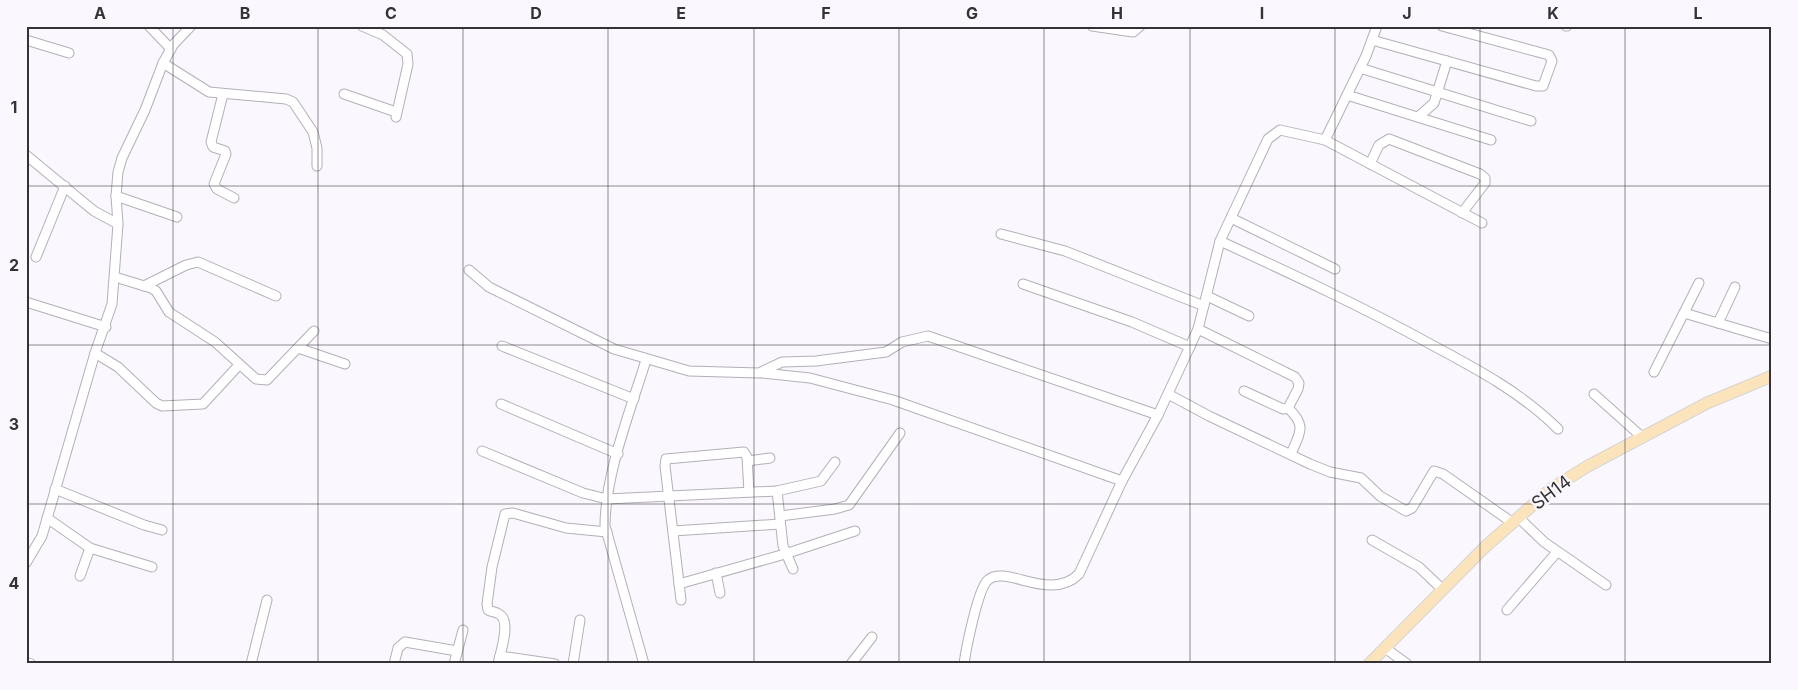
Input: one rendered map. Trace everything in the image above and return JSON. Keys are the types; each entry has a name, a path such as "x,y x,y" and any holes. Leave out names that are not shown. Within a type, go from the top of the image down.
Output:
{"main road":[{"name":"SH14","path":"1369,664 1486,546 1551,489 1588,466 1707,403 1772,376"}],"street":[{"path":"149,26 171,49"},
{"path":"27,559 42,536 95,354 106,327 112,304 118,224 116,196 118,172 122,158 145,110 163,63 171,49 191,26"},
{"path":"344,94 396,114 408,64 408,54 383,35 362,26"},
{"path":"1092,26 1133,32 1140,26"},
{"path":"1325,140 1360,68 1377,26"},
{"path":"1372,40 1539,86 1546,82 1552,61 1546,54 1442,26"},
{"path":"26,40 69,53"},
{"path":"1418,117 1431,108 1447,61"},
{"path":"163,63 202,89 223,94 286,99 293,102 316,139 316,166"},
{"path":"1360,68 1531,121"},
{"path":"223,94 211,142 213,147 225,151 226,154 214,184 217,189 234,198"},
{"path":"1347,95 1491,140"},
{"path":"964,664 969,634 983,588 988,580 997,576 1063,585 1079,574 1122,481 1158,415 1198,330 1220,242 1266,143 1274,133 1288,130 1325,140 1482,223"},
{"path":"1370,164 1379,145 1389,139 1480,174 1485,178 1485,183 1462,213"},
{"path":"26,155 94,212 118,224"},
{"path":"36,257 65,186"},
{"path":"116,196 177,217"},
{"path":"1231,218 1335,269"},
{"path":"1001,234 1065,251 1204,306"},
{"path":"1220,242 1334,293 1452,356 1536,407 1558,429"},
{"path":"144,286 186,265 198,262 276,296"},
{"path":"469,270 489,287 614,349 646,360 689,371 759,372 805,377 893,400 1122,481"},
{"path":"115,277 156,291 168,312 215,342 253,377 267,380 314,331"},
{"path":"1654,372 1699,283"},
{"path":"1023,284 1132,322 1190,347"},
{"path":"1718,323 1735,287"},
{"path":"1207,296 1249,316"},
{"path":"26,302 106,327"},
{"path":"1684,313 1772,339"},
{"path":"1198,330 1297,379 1298,389 1288,408"},
{"path":"759,372 782,362 816,361 886,352 902,342 928,336 1158,415"},
{"path":"502,346 634,399"},
{"path":"298,348 345,364"},
{"path":"95,354 118,368 151,400 162,406 203,404 239,365"},
{"path":"644,664 607,532 605,507 618,454 646,360"},
{"path":"1244,391 1278,407 1288,408 1300,421 1301,428 1291,454"},
{"path":"1168,394 1209,416 1330,472 1361,478 1380,496 1406,511 1412,508 1431,474 1434,471 1438,471 1516,521 1606,586"},
{"path":"1594,394 1642,437"},
{"path":"501,404 618,454"},
{"path":"673,532 780,520 849,505 900,433"},
{"path":"482,451 583,493 607,499 777,491 821,482 835,462"},
{"path":"681,600 665,462 668,458 740,451 746,454 748,461 749,492"},
{"path":"748,461 770,458"},
{"path":"55,489 144,525 162,530"},
{"path":"777,491 786,554 792,569"},
{"path":"555,664 499,660 505,638 503,618 500,614 488,610 487,604 492,567 505,514 513,513 560,526 607,532"},
{"path":"47,518 90,548 152,567"},
{"path":"679,584 786,554 855,531"},
{"path":"1372,540 1419,568 1443,590"},
{"path":"80,576 90,548"},
{"path":"1507,610 1557,552"},
{"path":"716,573 720,593"},
{"path":"250,664 267,600"},
{"path":"573,664 580,620"},
{"path":"454,664 463,630"},
{"path":"851,664 872,636"},
{"path":"394,664 398,648 404,642 457,651"},
{"path":"1385,648 1407,664"},
{"path":"26,662 31,664"}]}
